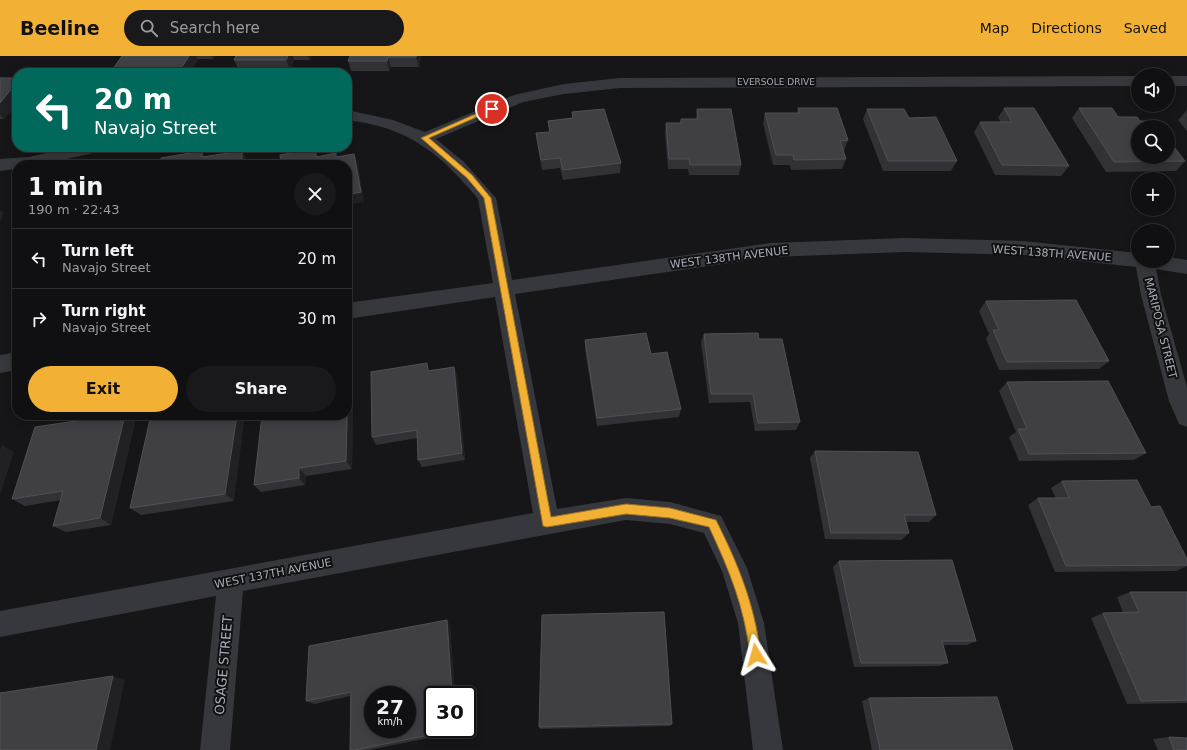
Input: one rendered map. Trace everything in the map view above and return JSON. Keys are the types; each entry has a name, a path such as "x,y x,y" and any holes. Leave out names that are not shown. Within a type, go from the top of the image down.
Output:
{"street":[{"name":"EVERSOLE DRIVE","path":"424,138 519,98 564,88 620,83 1131,81"},
{"path":"1175,81 1187,81"},
{"path":"352,116 393,125 424,138 470,176 487,198 505,288 547,522"},
{"path":"39,160 74,152"},
{"path":"0,166 12,164"},
{"name":"WEST 138TH AVENUE","path":"352,310 771,250 905,245 1023,248 1131,259"},
{"path":"1175,265 1187,267"},
{"name":"MARIPOSA STREET","path":"1146,268 1153,302 1180,401 1187,417"},
{"path":"0,364 12,362"},
{"name":"WEST 137TH AVENUE","path":"0,624 547,522 626,509 670,513 712,524 734,568 751,623 768,750"},
{"name":"OSAGE STREET","path":"215,750 231,581"}],"building":[{"path":"122,56 189,56 181,68 114,68"},
{"path":"236,56 288,56 286,60 234,60"},
{"path":"350,56 417,56 388,57 387,61 348,61"},
{"path":"0,78 12,78 12,88 0,103"},
{"path":"798,108 837,108 848,140 840,141 846,159 794,160 793,155 776,155 765,113 800,113"},
{"path":"1004,108 1034,108 1069,166 1002,165 980,122 1012,122"},
{"path":"1079,108 1112,108 1118,117 1137,117 1139,120 1131,120 1131,162 1114,162"},
{"path":"604,109 621,163 563,170 560,158 541,160 536,133 550,132 548,121 573,118 572,112"},
{"path":"697,109 731,109 741,165 690,165 689,159 669,159 666,123 681,123 681,119 698,119"},
{"path":"867,109 904,109 909,118 936,117 957,161 888,161"},
{"path":"1175,148 1185,161 1175,161"},
{"path":"196,152 202,152 202,157 242,152 242,160 161,160 161,158"},
{"path":"295,152 315,152 316,157 336,153 336,157 354,154 361,192 352,194 352,160 280,160 280,155"},
{"path":"1076,300 1109,361 1007,362 993,330 999,330 986,301"},
{"path":"646,333 651,354 667,352 681,409 597,418 585,340"},
{"path":"758,333 759,339 782,339 800,422 758,423 753,394 711,394 704,334"},
{"path":"427,363 428,371 454,367 462,453 418,460 417,430 372,437 371,372"},
{"path":"1108,381 1146,453 1029,454 1018,429 1027,429 1007,382"},
{"path":"83,420 124,420 100,518 53,526 63,491 12,499 35,427"},
{"path":"150,420 236,420 225,494 130,508"},
{"path":"261,420 347,420 346,461 299,468 299,478 254,485"},
{"path":"815,451 918,452 936,515 904,515 909,533 831,533"},
{"path":"1137,480 1151,507 1160,506 1187,559 1187,565 1066,566 1038,498 1069,498 1062,481"},
{"path":"952,560 976,641 942,641 948,663 861,663 839,561"},
{"path":"1130,592 1187,592 1187,700 1141,701 1103,613 1139,612"},
{"path":"664,612 672,724 539,727 542,615"},
{"path":"447,620 451,686 424,686 424,736 416,738 416,686 364,686 364,738 414,738 355,750 350,750 351,692 306,701 309,646"},
{"path":"113,676 96,750 0,750 0,693"},
{"path":"997,697 1013,750 880,750 869,698"},
{"path":"1169,737 1187,738 1187,750 1174,750"}],"route":[{"path":"492,109 424,138 470,176 487,198 491,213 547,522 626,509 670,513 712,524 734,568 751,623 756,655"}]}
